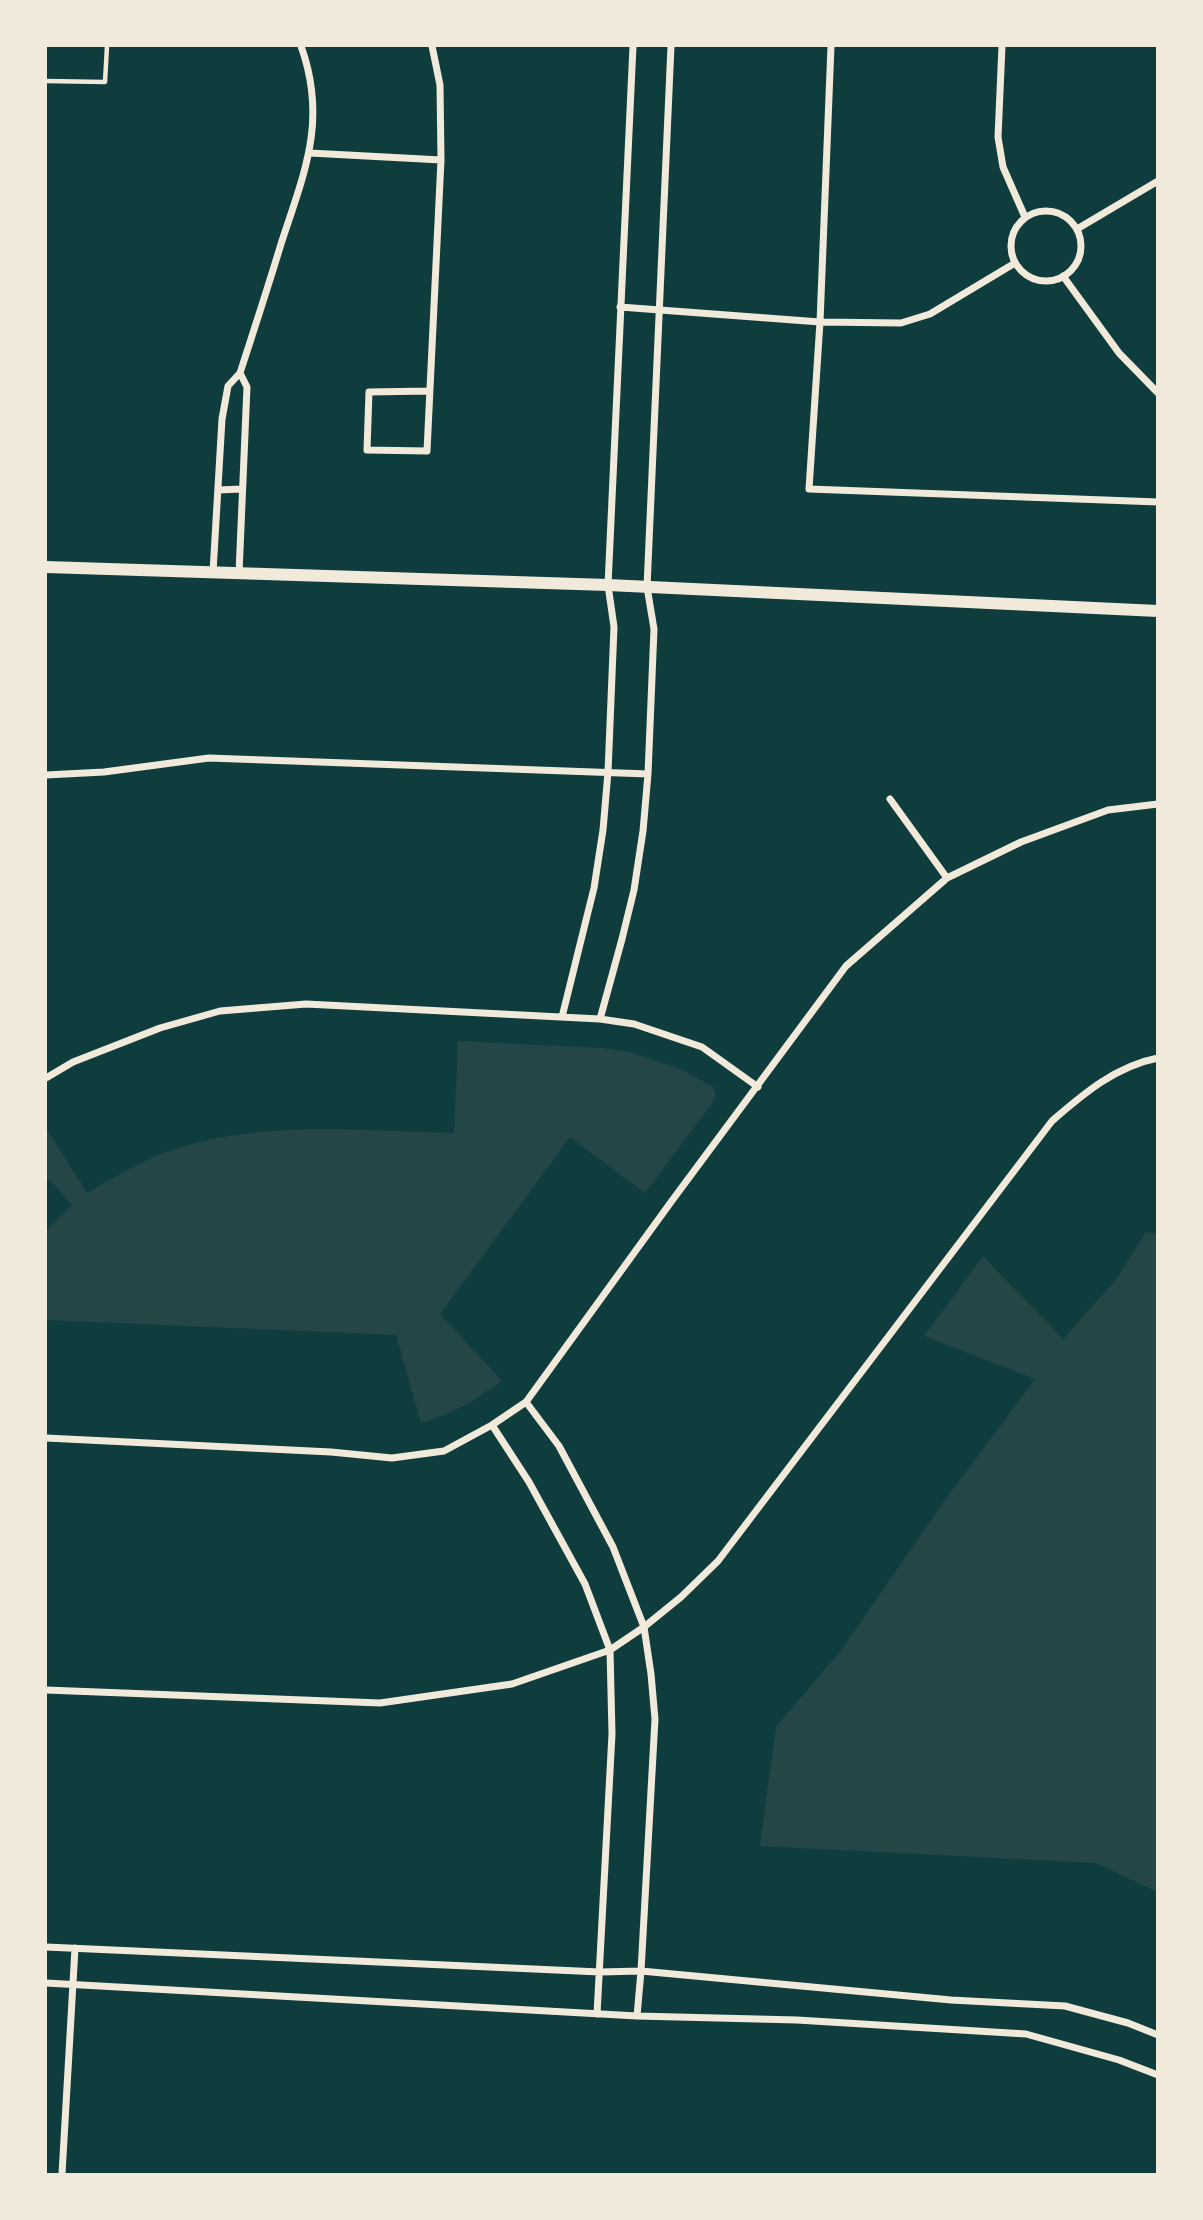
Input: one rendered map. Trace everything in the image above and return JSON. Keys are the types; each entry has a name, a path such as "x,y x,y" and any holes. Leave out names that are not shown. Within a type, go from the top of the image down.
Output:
{"main road":[{"path":"46,567 608,585 1157,611"}],"street":[{"path":"213,572 222,419 228,386 240,373 310,153 313,103 310,70 301,46"},
{"path":"429,391 369,392 367,450 427,451 441,160 440,85 432,46"},
{"path":"562,1017 594,888 604,830 614,627 608,585 634,46"},
{"path":"600,1019 634,890 648,774 654,629 647,587 671,46"},
{"path":"831,46 810,489 1157,502"},
{"path":"1002,46 998,137 1003,167 1025,217"},
{"path":"310,153 441,160"},
{"path":"1077,229 1157,181"},
{"path":"1043,210 1053,211 1071,221 1077,229 1080,255 1070,271 1063,276 1055,280 1036,280 1015,263 1011,243 1013,233 1025,217 1043,210"},
{"path":"621,307 820,322 901,323 930,314 1015,263"},
{"path":"1063,276 1119,353 1157,393"},
{"path":"239,573 247,387 240,373"},
{"path":"218,490 242,489"},
{"path":"46,775 104,772 209,758 648,774"},
{"path":"890,799 947,878"},
{"path":"46,1437 331,1452 392,1458 444,1451 492,1425 526,1402 846,966 947,878 1021,842 1108,810 1157,804"},
{"path":"46,1078 73,1062 147,1033 220,1011 306,1004 600,1019 634,1024 702,1046 758,1087"},
{"path":"46,1690 380,1703 512,1684 610,1650 681,1598 718,1561 1052,1121 1089,1089 1119,1071 1157,1058"},
{"path":"526,1402 559,1446 612,1547 644,1627 652,1674 655,1719 637,2017"},
{"path":"492,1425 529,1482 585,1584 610,1650 612,1734 597,2014"},
{"path":"46,1947 600,1972 641,1971 951,2000 1065,2006 1128,2023 1157,2035"},
{"path":"62,2175 75,1948"},
{"path":"46,1983 637,2017 797,2020 1026,2034 1119,2060 1157,2075"}],"lane":[{"path":"46,81 105,82 107,46"}],"shaded area":[{"path":"458,1041 603,1048 630,1052 681,1069 713,1087 716,1092 713,1102 645,1193 570,1137 440,1314 502,1381 492,1388 454,1411 421,1423 396,1335 46,1320 46,1231 72,1205 46,1176 46,1128 87,1193 154,1157 212,1139 280,1130 315,1129 454,1133"},
{"path":"1146,1232 1158,1234 1157,1892 1096,1863 760,1846 776,1727 842,1649 945,1500 1035,1379 924,1336 983,1256 1063,1339 1115,1281"}]}
